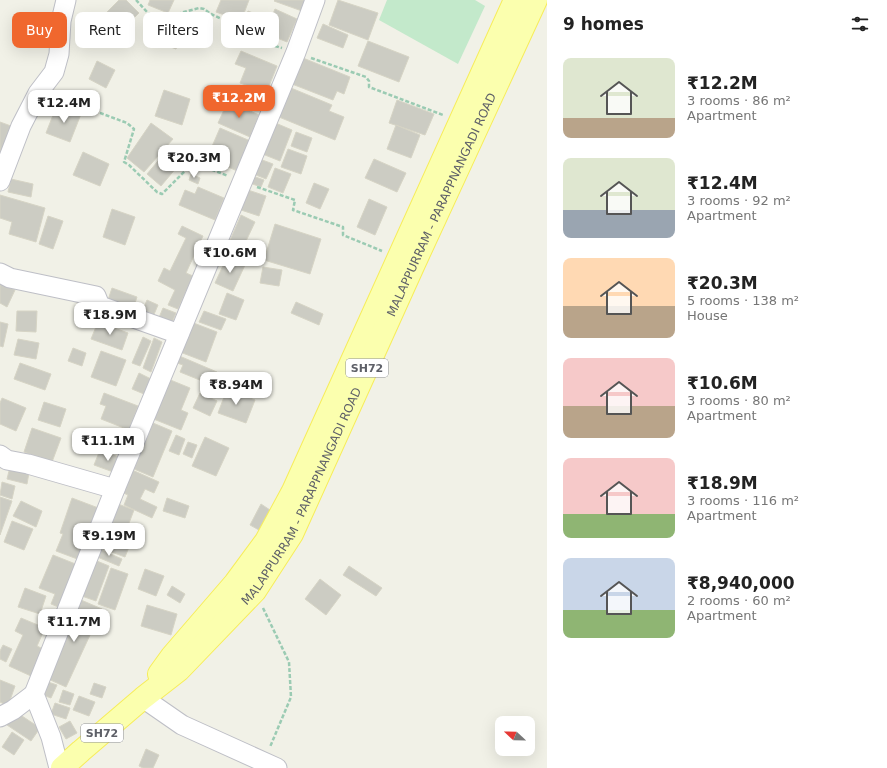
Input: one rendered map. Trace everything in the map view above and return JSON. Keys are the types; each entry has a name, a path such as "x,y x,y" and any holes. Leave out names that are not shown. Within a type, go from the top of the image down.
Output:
{"main road":[{"name":"MALAPPURRAM - PARAPPNANGADI ROAD","path":"143,698 172,656 235,583 266,541 292,491 515,0"},
{"name":"MALAPPURRAM - PARAPPNANGADI ROAD","path":"62,768 143,698 179,670 255,592 292,534 414,264 536,0"}],"street":[{"path":"0,181 21,126 40,90 54,72 59,54 61,22 66,0"},
{"path":"0,717 13,710 34,694 115,489 296,52 315,0"},
{"path":"0,273 10,278 96,296 100,306 179,334"},
{"path":"0,455 7,460 28,464 115,489"},
{"path":"34,694 51,737 58,768"},
{"path":"143,698 182,725 270,765"}],"path":[{"path":"136,0 148,14 157,17 173,15 199,8 204,9 268,44 296,52 366,77 369,81 369,87 460,122"},
{"path":"40,90 127,124 134,130 124,162 157,192 162,194 190,165 194,163 242,182 295,200 293,210 343,227 343,235 398,257"},
{"path":"255,592 288,662 291,696 270,765"}],"green space":[{"path":"387,0 475,0 485,6 458,64 379,20"}],"building":[{"path":"119,0 126,0 139,13 135,17 135,12 107,12"},
{"path":"150,0 174,0 168,12 148,5"},
{"path":"221,0 249,0 244,12 221,12 221,14 216,12"},
{"path":"306,0 302,11 274,1"},
{"path":"338,0 378,13 368,40 329,25"},
{"path":"275,9 297,19 287,42 279,39 279,12 274,12"},
{"path":"323,24 348,35 343,48 317,38"},
{"path":"368,41 409,57 399,82 358,66"},
{"path":"241,51 277,66 260,109 243,102 249,86 240,83 246,68 235,64"},
{"path":"303,58 350,77 344,94 337,91 333,100 292,84"},
{"path":"97,61 115,70 106,88 89,79"},
{"path":"291,88 332,105 329,111 344,117 335,140 279,117"},
{"path":"164,90 190,99 182,125 155,116"},
{"path":"397,100 434,114 425,135 389,123"},
{"path":"228,101 259,115 250,137 218,123"},
{"path":"57,105 81,114 70,142 46,133"},
{"path":"0,122 11,126 1,152 0,152"},
{"path":"273,122 292,130 280,161 260,153"},
{"path":"151,123 173,139 144,172 127,158"},
{"path":"396,125 420,135 411,158 387,149"},
{"path":"220,128 255,143 242,173 207,158"},
{"path":"296,132 312,138 307,152 291,146"},
{"path":"288,149 307,156 301,174 281,167"},
{"path":"83,152 109,164 100,186 73,175"},
{"path":"163,155 177,167 161,186 147,174"},
{"path":"257,158 273,164 266,179 251,173"},
{"path":"374,159 406,173 397,192 365,178"},
{"path":"275,168 291,174 283,193 268,187"},
{"path":"191,174 200,178 198,184 189,180"},
{"path":"250,175 264,180 261,187 247,182"},
{"path":"11,179 33,184 31,197 8,192"},
{"path":"314,183 329,189 320,209 306,203"},
{"path":"198,187 224,198 215,220 179,205 185,190 195,194"},
{"path":"245,189 266,196 259,216 238,209"},
{"path":"0,195 45,208 36,242 9,234 12,222 0,218"},
{"path":"369,199 387,207 375,235 357,227"},
{"path":"112,209 135,217 125,245 103,237"},
{"path":"241,215 255,222 238,258 225,252"},
{"path":"48,216 63,221 53,249 39,244"},
{"path":"275,224 321,239 310,274 264,260"},
{"path":"182,226 203,236 186,273 193,276 178,309 168,305 175,290 158,281 164,268 170,271 186,238 178,234"},
{"path":"227,257 245,265 233,291 215,283"},
{"path":"263,267 282,270 279,286 260,283"},
{"path":"0,283 15,290 7,307 0,303"},
{"path":"112,288 137,297 132,312 107,303"},
{"path":"227,293 244,300 236,320 219,314"},
{"path":"147,300 158,305 152,319 141,314"},
{"path":"296,302 323,314 319,325 291,313"},
{"path":"163,308 176,313 171,325 158,320"},
{"path":"17,311 37,311 36,332 16,331"},
{"path":"204,311 226,319 221,330 199,322"},
{"path":"0,322 8,324 3,347 0,346"},
{"path":"98,322 128,333 122,350 91,339"},
{"path":"191,322 217,332 206,362 180,352"},
{"path":"143,337 151,341 140,366 132,363"},
{"path":"154,338 162,342 151,372 143,368"},
{"path":"18,339 39,343 36,359 14,355"},
{"path":"73,348 86,353 82,366 68,361"},
{"path":"101,351 126,360 116,386 91,377"},
{"path":"177,355 217,372 212,385 180,372 183,365 174,362"},
{"path":"20,363 51,374 45,390 14,379"},
{"path":"139,373 151,379 144,394 132,389"},
{"path":"168,379 190,388 181,410 188,413 181,430 151,418"},
{"path":"227,389 255,400 246,423 218,413"},
{"path":"104,393 138,406 129,430 101,419 106,406 100,404"},
{"path":"200,393 217,401 210,416 193,408"},
{"path":"2,398 26,408 16,431 0,424 0,403"},
{"path":"44,402 66,409 60,427 38,420"},
{"path":"153,423 172,431 153,477 134,469"},
{"path":"32,428 61,438 52,462 24,452"},
{"path":"176,435 185,439 179,455 169,451"},
{"path":"205,437 229,448 216,476 192,466"},
{"path":"188,442 197,445 192,458 183,454"},
{"path":"100,450 121,458 116,473 94,465"},
{"path":"11,463 30,467 27,484 7,479"},
{"path":"130,469 159,482 154,493 145,489 140,499 157,507 152,518 124,505 128,495 119,491"},
{"path":"2,482 15,486 12,499 0,495"},
{"path":"0,497 12,501 0,535"},
{"path":"72,498 101,509 80,560 56,551 63,534 60,533"},
{"path":"167,498 189,506 185,518 163,511"},
{"path":"21,501 42,511 36,527 13,516"},
{"path":"118,504 134,510 123,539 131,542 125,557 101,548"},
{"path":"261,504 270,510 259,530 250,525"},
{"path":"12,521 33,529 24,550 4,542"},
{"path":"99,549 122,559 119,566 95,556"},
{"path":"53,555 78,565 61,608 51,604 55,594 39,588"},
{"path":"92,559 109,566 96,601 79,595"},
{"path":"349,566 382,588 376,596 343,575"},
{"path":"111,568 128,574 115,610 98,604"},
{"path":"145,569 164,576 156,596 138,589"},
{"path":"320,579 341,595 326,615 305,599"},
{"path":"172,586 185,594 180,603 167,595"},
{"path":"25,588 46,596 40,614 18,607"},
{"path":"81,600 102,609 66,687 46,678"},
{"path":"147,605 177,614 171,635 141,626"},
{"path":"21,618 45,628 37,646 43,649 31,676 9,666 23,635 15,631"},
{"path":"3,645 12,649 6,662 0,659 0,651"},
{"path":"0,680 15,686 8,706 0,702"},
{"path":"48,682 57,685 51,698 43,695"},
{"path":"94,683 106,687 102,698 90,694"},
{"path":"63,690 74,694 70,705 59,702"},
{"path":"79,696 95,702 89,716 73,710"},
{"path":"55,703 70,708 66,719 51,714"},
{"path":"16,712 40,728 31,741 7,725"},
{"path":"70,721 77,733 66,739 59,727"},
{"path":"12,732 24,740 14,755 2,747"},
{"path":"146,749 159,755 153,768 143,768 139,766"}]}
